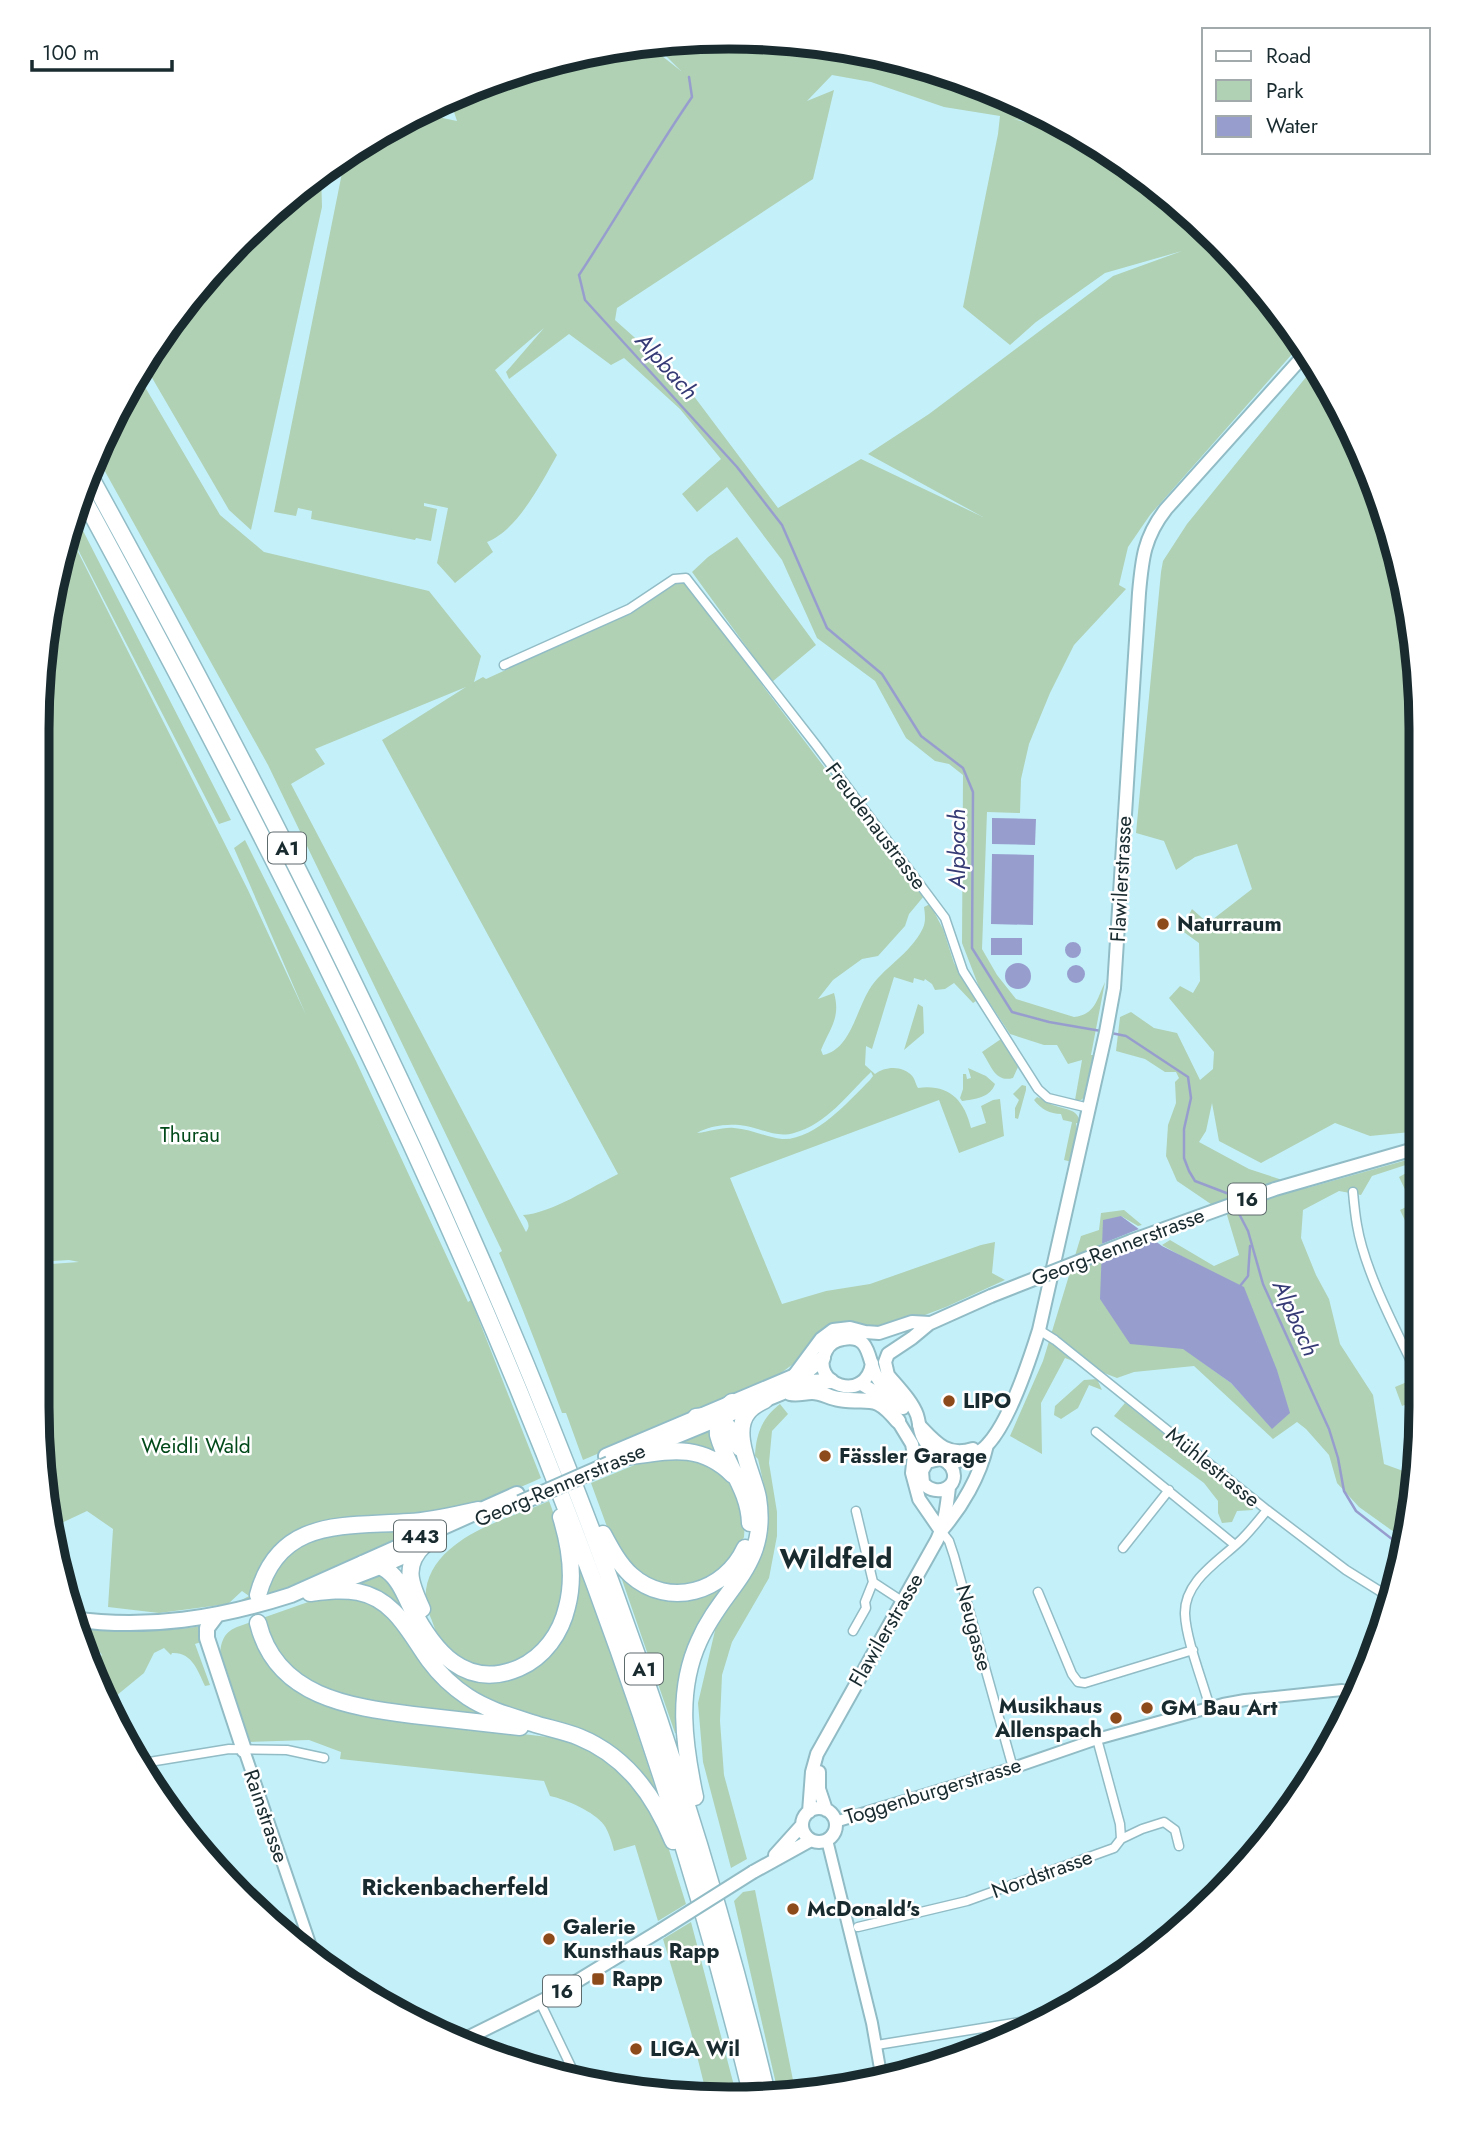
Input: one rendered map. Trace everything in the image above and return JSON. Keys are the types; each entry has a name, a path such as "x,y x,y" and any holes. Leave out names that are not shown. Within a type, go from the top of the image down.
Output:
{"highway":[{"name":"A1","path":"95,486 254,784 376,1029 473,1239 568,1467 648,1683 709,1875 765,2086"},
{"name":"A1","path":"87,505 241,794 351,1014 453,1233 545,1450 630,1679 695,1880 749,2087"},
{"name":"Georg-Rennerstrasse","path":"292,1595 310,1593 382,1567 519,1498 797,1371 813,1368 823,1358"},
{"name":"Georg-Rennerstrasse","path":"607,1460 626,1457 810,1382 831,1381"},
{"path":"786,1391 797,1394 815,1392 841,1400 869,1399 879,1403 898,1421"},
{"path":"747,1463 741,1435 743,1421 747,1413 765,1400"},
{"path":"568,1467 602,1533 623,1566 644,1584 671,1593 693,1592 707,1587 727,1575 739,1560 749,1538 750,1520 746,1496 720,1442 717,1429 723,1410 732,1402"},
{"path":"696,1417 712,1416 720,1419 730,1429 747,1463 760,1510 757,1546 744,1572 713,1615 699,1640 689,1668 684,1698 684,1730 709,1875"},
{"path":"363,1564 382,1567 391,1573 426,1636 442,1655 462,1668 479,1673 499,1674 529,1662 545,1649 557,1633 568,1605 571,1583 570,1556 562,1517 544,1471 545,1450"},
{"path":"626,1457 680,1450 700,1454 724,1466 740,1482"},
{"name":"Georg-Rennerstrasse","path":"83,1620 148,1623 216,1616 292,1595 478,1510 519,1498"},
{"path":"258,1595 261,1581 275,1558 287,1546 311,1532 349,1524 425,1521 478,1510"},
{"path":"424,1545 412,1559 410,1570 434,1644"},
{"path":"310,1593 359,1592 379,1600 399,1617 430,1661 458,1690 488,1708 576,1736 606,1751 624,1765 642,1784 665,1822 713,1944"},
{"path":"216,1616 207,1628 207,1638 244,1750"},
{"path":"258,1623 265,1645 274,1660 303,1686 329,1699 378,1711 557,1731"}],"main road":[{"name":"Flawilerstrasse","path":"948,1465 986,1449 1023,1377 1039,1330 1101,1053 1114,988 1144,548 1150,533 1166,509 1300,360"},
{"name":"Georg-Rennerstrasse","path":"859,1341 883,1339 915,1329 991,1296 1205,1213 1275,1189 1409,1150"},
{"path":"797,1371 821,1339 833,1330 850,1328 879,1333 912,1322 930,1323"},
{"path":"823,1358 824,1370 831,1381 842,1387 860,1383 883,1397 901,1417 920,1445 924,1465 923,1483 933,1490 941,1491 949,1487 948,1465 922,1437 917,1414 888,1375 885,1362 888,1354 930,1323"},
{"name":"Georg-Rennerstrasse","path":"871,1360 888,1345 915,1329"},
{"name":"16","path":"823,1358 829,1346 840,1339 859,1341"},
{"path":"859,1341 869,1351 880,1382 934,1441 953,1452 986,1449 985,1458 974,1481 942,1531 919,1499 912,1473 912,1444 898,1421"},
{"name":"16","path":"860,1383 868,1375 871,1360"},
{"path":"924,1465 931,1460 948,1465"},
{"name":"Flawilerstrasse","path":"809,1812 812,1772 817,1754 942,1531 949,1487"},
{"path":"933,1490 944,1516"},
{"name":"Flawilerstrasse","path":"824,1744 818,1783 826,1810"},
{"path":"809,1812 826,1810"},
{"name":"16","path":"826,1810 835,1822"},
{"name":"16","path":"759,1869 802,1825 809,1812"},
{"path":"802,1825 811,1840 819,1842 827,1840 833,1834 835,1822"},
{"name":"16","path":"471,2036 540,2002 811,1840"}],"street":[{"name":"Freudenaustrasse","path":"504,665 629,609 674,579 686,578 944,918 963,971 1038,1089 1048,1098 1088,1108"},
{"path":"1353,1192 1363,1251 1409,1356"},
{"name":"Mühlestrasse","path":"1039,1330 1267,1510 1346,1570 1383,1593"},
{"path":"1097,1432 1235,1545"},
{"path":"1122,1548 1168,1490"},
{"path":"1210,1708 1185,1613 1190,1593 1214,1562 1235,1545 1267,1510"},
{"path":"853,1631 866,1608 865,1602 873,1582 856,1511"},
{"name":"Neugasse","path":"942,1531 954,1556 1013,1768"},
{"path":"873,1582 902,1601"},
{"path":"1038,1592 1072,1674 1078,1682 1085,1683 1194,1650"},
{"name":"Toggenburgerstrasse","path":"835,1822 1097,1740 1210,1708 1245,1700 1347,1691"},
{"path":"1097,1740 1120,1824 1121,1839"},
{"path":"149,1762 229,1749 244,1750"},
{"name":"Rainstrasse","path":"309,1941 244,1750 287,1749 324,1758"},
{"name":"Nordstrasse","path":"858,1927 967,1901 1114,1848 1121,1839 1164,1822 1175,1830 1179,1846"},
{"path":"827,1840 881,2070"},
{"path":"540,2002 572,2068"},
{"path":"877,2045 1018,2022"}],"green space":[{"path":"729,49 818,55 905,72 948,85 1030,119 1037,123 1013,119 1046,127 1069,140 1143,190 1177,218 1206,244 1203,245 1210,248 1240,281 1294,352 1150,515 1128,547 1119,585 1126,589 1074,645 1029,744 1021,779 1020,813 987,812 982,949 997,975 1016,999 1074,1017 1091,1010 1105,982 1086,1096 1081,1100 1075,1100 1082,1060 1068,1064 1057,1045 1044,1045 1010,1034 979,987 962,943 963,775 949,764 935,761 906,738 875,681 817,638 782,560 727,487 697,512 682,494 721,459 680,409 624,358 611,365 569,334 509,379 506,372 544,328 495,370 557,455 518,517 508,528 487,542 493,552 455,583 437,563 448,508 424,503 424,506 437,509 431,541 311,519 312,511 298,508 296,516 274,512 343,170 428,119 434,116 457,121 453,108 510,85 553,72 596,62 658,53 681,71 662,52","holes":["832,75 871,82 944,107 1000,116 963,307 1010,345 1036,322 1105,273 1182,251 1113,276 929,414 868,454 983,517 861,459 778,508 681,379 615,320 617,308 813,179 834,90 807,101"]},
{"path":"321,185 322,207 251,530 229,510 150,374 190,315 248,248"},
{"path":"1309,374 1339,428 1373,510 1396,596 1403,640 1409,729 1409,1132 1370,1136 1335,1123 1261,1163 1219,1141 1212,1103 1206,1131 1199,1142 1249,1169 1307,1188 1409,1159 1409,1164 1372,1176 1361,1195 1339,1191 1303,1210 1301,1238 1329,1299 1340,1344 1373,1395 1384,1464 1406,1472 1397,1534 1359,1507 1337,1483 1329,1455 1306,1429 1297,1422 1273,1439 1194,1366 1134,1372 1117,1378 1065,1358 1041,1403 1042,1454 1010,1436 1043,1361 1081,1236 1099,1230 1101,1213 1124,1210 1142,1225 1138,1226 1121,1216 1129,1343 1183,1348 1231,1383 1272,1428 1195,1264 1162,1245 1170,1240 1214,1266 1239,1255 1227,1215 1177,1181 1166,1156 1168,1125 1176,1103 1175,1082 1179,1078 1176,1072 1165,1072 1145,1059 1116,1051 1120,1017 1131,1012 1154,1028 1177,1033 1200,1080 1213,1069 1214,1052 1169,998 1180,986 1193,993 1200,981 1199,943 1181,930 1192,909 1208,923 1252,889 1237,844 1195,857 1176,870 1164,841 1136,833 1161,572 1163,561 1187,524"},
{"path":"143,384 220,515 264,552 429,591 481,656 474,682 630,614 675,584 684,583 689,588 924,896 909,914 905,926 878,956 862,959 833,980 818,999 834,993 836,1002 834,1023 821,1050 823,1055 840,1046 869,990 918,937 925,923 924,907 930,904 943,929 954,963 976,1001 973,1003 954,983 945,989 935,990 925,979 914,978 913,983 894,977 872,1049 866,1046 865,1065 875,1074 889,1068 905,1070 913,1077 918,1088 929,1087 946,1091 964,1109 971,1128 986,1123 981,1106 1000,1099 1004,1136 959,1153 939,1100 730,1178 782,1304 826,1291 870,1284 995,1242 992,1273 1005,1280 901,1324 879,1328 839,1322 828,1326 811,1340 804,1356 781,1373 583,1460 499,1253 502,1251 268,765 102,466","holes":["466,687 382,740 618,1174 558,1205 523,1215 528,1224 526,1232 291,784 325,764 315,749","871,1072 873,1076 830,1118 806,1134 794,1138 782,1139 734,1128 697,1133 714,1126 734,1125 776,1134 794,1133 827,1116"]},
{"path":"80,525 231,820 219,824 75,543"},
{"path":"737,537 816,645 772,682 692,572"},
{"path":"74,545 248,890 306,1015 234,848 245,840 356,1061 468,1302 471,1300 541,1478 491,1499 439,1513 321,1524 298,1530 271,1553 259,1574 251,1597 266,1577 307,1537 444,1521 283,1591 230,1606 249,1596 242,1591 228,1604 159,1613 108,1607 113,1529 87,1511 59,1524 55,1496 50,1451 49,1264 79,1262 49,1261 49,729 55,640"},
{"path":"918,1004 923,1007 924,1033 904,1050"},
{"path":"1001,1039 1018,1067 1013,1078 1002,1078 998,1075 982,1052"},
{"path":"968,1068 986,1076 995,1084 986,1095 962,1101 960,1098 963,1074 966,1074 967,1079 971,1078"},
{"path":"1022,1085 1026,1086 1026,1090 1018,1119 1015,1118 1015,1108 1019,1100 1013,1094"},
{"path":"1037,1097 1077,1115 1080,1124 1076,1123 1079,1130 1073,1146 1072,1162 1064,1160 1072,1122 1063,1120 1061,1114 1043,1108 1034,1100"},
{"path":"1409,1172 1409,1198 1399,1177"},
{"path":"1409,1206 1409,1229 1400,1210"},
{"path":"1097,1379 1102,1390 1089,1385 1078,1408 1061,1419 1054,1415 1055,1406 1084,1380"},
{"path":"1409,1381 1409,1403 1402,1406 1395,1387"},
{"path":"1125,1403 1250,1501 1253,1510 1237,1511 1232,1522 1222,1523 1218,1513 1218,1501 1204,1483 1114,1416"},
{"path":"780,1404 788,1414 772,1431 769,1463 777,1512 777,1536 769,1578 732,1642 722,1675 720,1721 724,1775 747,1859 731,1868 703,1762 698,1703 717,1622 745,1585 764,1545 768,1503 755,1456 764,1421"},
{"path":"713,1428 723,1456 669,1446"},
{"path":"731,1436 745,1481 755,1537 710,1611 680,1733 675,1733 619,1571 639,1586 719,1586 753,1536 722,1439"},
{"path":"675,1455 708,1463 730,1479 740,1497 745,1522 744,1537 724,1571 692,1587 654,1584 631,1568 610,1535 591,1483 649,1459"},
{"path":"549,1501 559,1533 564,1568 562,1603 551,1634 535,1651 506,1667 491,1669 463,1662 443,1645 427,1607 426,1589 436,1564 449,1550 472,1534"},
{"path":"579,1568 660,1802 633,1767 479,1698 436,1662 354,1584 384,1572 470,1677 545,1656 574,1569"},
{"path":"332,1596 364,1598 389,1614 427,1664 496,1716 400,1711 306,1684 252,1626 259,1647 323,1703 351,1713 565,1739 584,1746 617,1766 640,1790 665,1837 686,1904 658,1921 635,1845 614,1851 600,1820 579,1807 550,1796 544,1781 340,1759 341,1752 309,1740 248,1742 220,1660 225,1636 237,1627"},
{"path":"85,1625 138,1630 202,1626 204,1641 195,1644 210,1685 205,1686 189,1659 179,1654 171,1655 164,1648 154,1653 144,1673 114,1697 98,1659 102,1655 90,1640"},
{"path":"755,1890 794,2084 776,2086 734,1901 743,1892"},
{"path":"691,1922 734,2087 705,2086 663,1939"}],"water":[{"path":"992,818 1036,819 1035,845 992,844"},
{"path":"992,854 1034,855 1033,925 991,924"},
{"path":"991,938 1022,938 1022,955 991,955"},
{"path":"1070,942 1076,942 1081,950 1079,956 1070,958 1065,953 1065,947"},
{"path":"1018,963 1027,967 1031,976 1027,985 1018,989 1009,985 1005,976 1009,967"},
{"path":"1076,965 1082,968 1085,974 1082,980 1076,983 1070,980 1067,974 1070,968"},
{"path":"1121,1216 1162,1246 1244,1287 1277,1370 1290,1413 1272,1429 1231,1383 1183,1349 1130,1344 1100,1299 1103,1220"}],"pier":[{"path":"1144,1227 1159,1238 1098,1262 1099,1245"}],"waterway":[{"name":"Alpbach","path":"689,77 692,97 579,275 585,300 737,467 782,525 827,628 882,674 921,736 963,768 973,792 972,948 1012,1012 1101,1031"},
{"name":"Alpbach","path":"1111,1033 1126,1036 1188,1077 1191,1098 1184,1129 1184,1158 1195,1181 1229,1194 1233,1200"},
{"name":"Alpbach","path":"1235,1206 1248,1231 1263,1284 1329,1429 1344,1491 1356,1511 1396,1542"},
{"path":"1240,1286 1248,1276 1250,1246"}],"place":[{"name":"Naturraum","path":"1163,924"},
{"name":"LIPO","path":"949,1401"},
{"name":"Fässler Garage","path":"825,1456"},
{"name":"GM Bau Art","path":"1147,1708"},
{"name":"Musikhaus Allenspach","path":"1116,1718"},
{"name":"McDonald's","path":"793,1909"},
{"name":"Galerie Kunsthaus Rapp","path":"549,1939"},
{"name":"Rapp","path":"598,1979"},
{"name":"LIGA Wil","path":"636,2049"}],"district":[{"name":"Wildfeld","path":"836,1558"},
{"name":"Rickenbacherfeld","path":"455,1887"}],"park label":[{"name":"Thurau","path":"190,1135"},
{"name":"Weidli Wald","path":"196,1446"}]}
